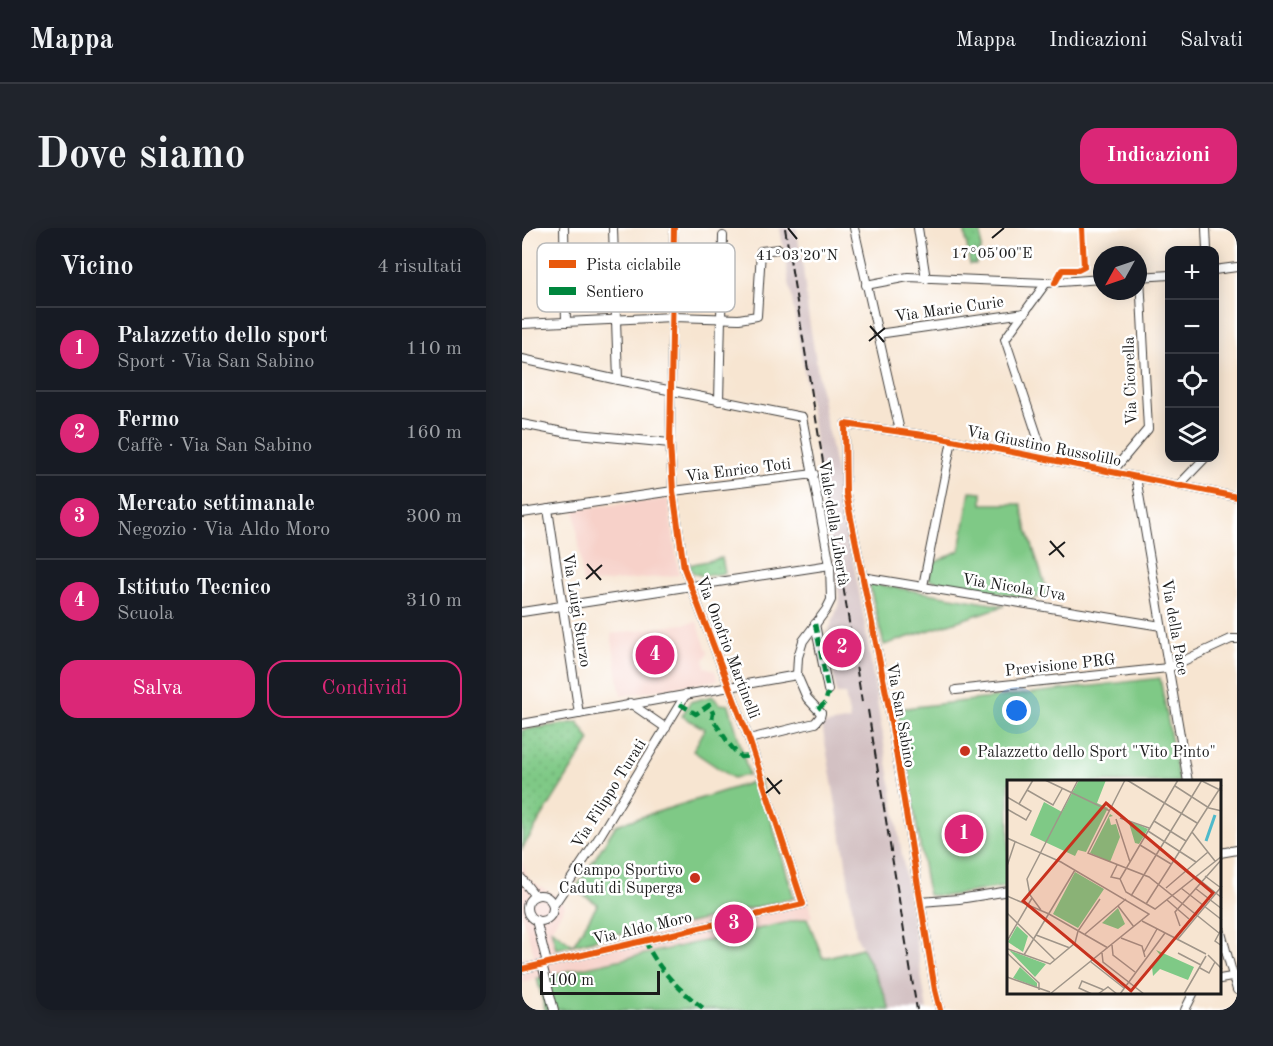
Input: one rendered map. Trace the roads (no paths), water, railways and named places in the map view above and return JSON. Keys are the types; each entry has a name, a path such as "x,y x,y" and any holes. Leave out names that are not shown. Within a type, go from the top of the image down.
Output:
{"street":[{"path":"564,228 564,243"},
{"path":"613,228 613,243"},
{"name":"Via Onofrio Martinelli","path":"674,228 674,243"},
{"path":"854,228 900,431"},
{"path":"918,228 926,279"},
{"path":"1206,228 1207,246"},
{"path":"723,236 723,243"},
{"path":"522,324 673,317 739,319 757,316 761,251 779,249"},
{"path":"1219,269 1237,267"},
{"path":"1147,276 1165,275"},
{"path":"866,285 908,277 1046,283 1093,280"},
{"path":"1045,459 1005,339 1046,283"},
{"name":"Via Cicorella","path":"1112,472 1148,429 1140,300"},
{"path":"566,312 566,322"},
{"path":"616,312 618,381"},
{"name":"Via Onofrio Martinelli","path":"673,312 670,443 673,491 684,568 749,739 803,904"},
{"path":"522,358 618,381 719,401 722,312"},
{"name":"Via Marie Curie","path":"878,334 1024,313"},
{"name":"Viale della Libertà","path":"719,401 802,417 830,565 831,600 803,641 798,657 797,675"},
{"path":"522,424 568,433 670,443"},
{"name":"Via Giustino Russolillo","path":"845,424 952,440 1237,497"},
{"name":"Via San Sabino","path":"845,424 846,494 888,703 940,1010"},
{"path":"923,586 952,440"},
{"path":"1179,485 1201,462"},
{"name":"Via Enrico Toti","path":"522,513 673,491 814,474"},
{"name":"Via della Pace","path":"1136,477 1188,780"},
{"name":"Via Luigi Sturzo","path":"548,509 579,714"},
{"path":"522,612 830,565"},
{"name":"Via Nicola Uva","path":"862,577 1161,626"},
{"path":"815,624 828,690"},
{"name":"Previsione PRG","path":"956,690 1168,668 1231,639 1237,639"},
{"path":"522,724 729,685 797,675 807,698 821,713 820,717 815,723 749,739"},
{"name":"Via Filippo Turati","path":"553,906 598,839 686,694"},
{"path":"630,703 666,728"},
{"path":"1222,853 1237,850"},
{"path":"522,879 535,896"},
{"path":"921,902 1007,891"},
{"path":"538,921 552,915 553,906 546,896 535,896 530,899 527,907 529,915 538,921 554,1010"},
{"name":"Via Aldo Moro","path":"522,969 803,904"},
{"path":"1222,932 1237,990"},
{"path":"1185,1010 1192,995"}],"railway":[{"path":"785,228 862,702"},
{"path":"868,710 917,1010"}],"place":[{"name":"Fermo","path":"842,648"},
{"name":"Istituto Tecnico","path":"655,655"},
{"name":"Palazzetto dello Sport \"Vito Pinto\"","path":"965,751"},
{"name":"Palazzetto dello sport","path":"964,834"},
{"name":"Campo Sportivo Caduti di Superga","path":"695,878"},
{"name":"Mercato settimanale","path":"734,924"}]}
